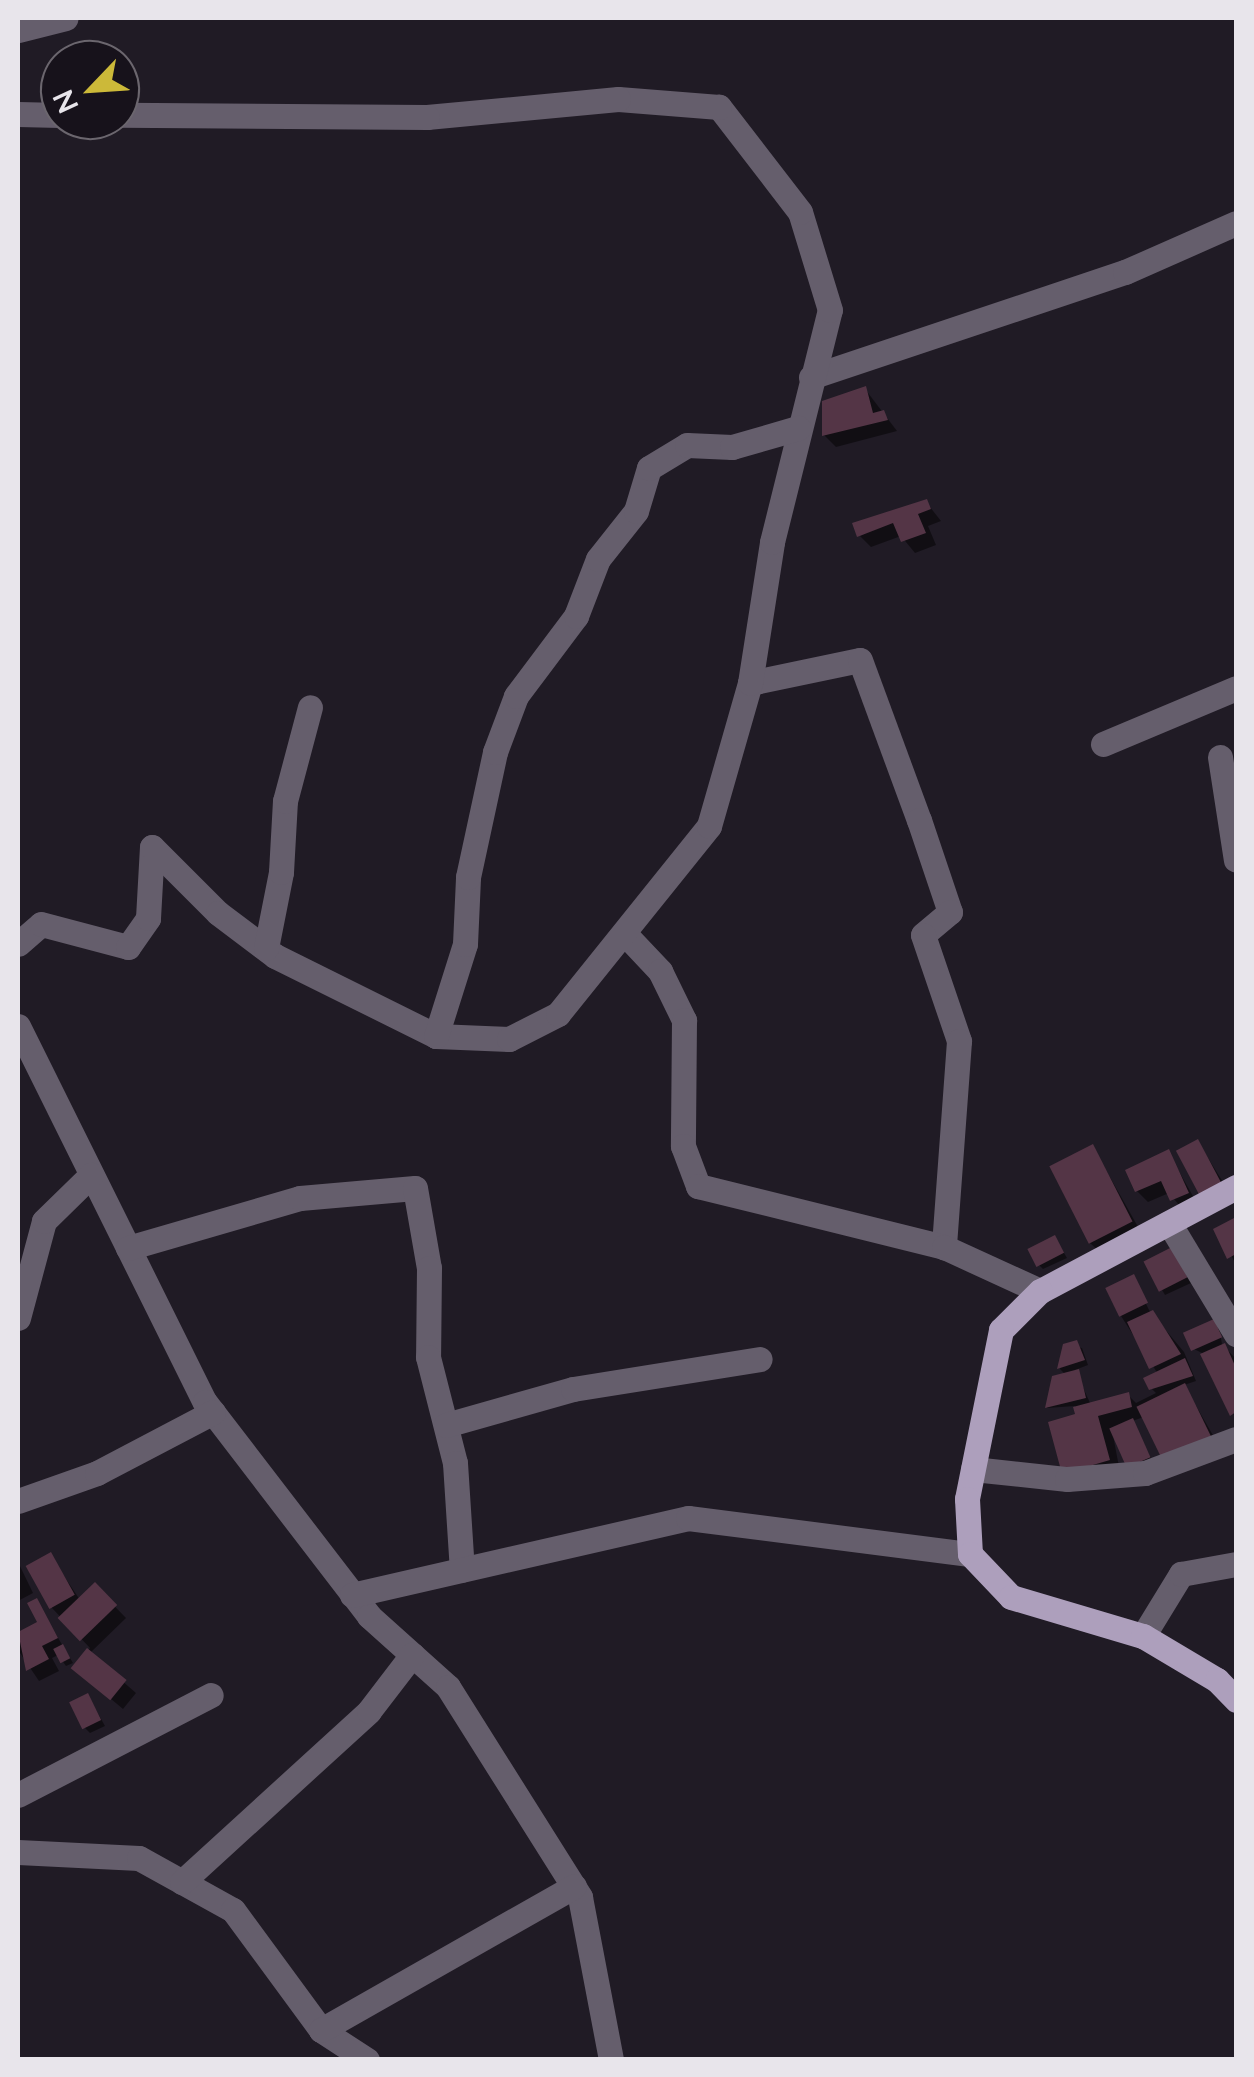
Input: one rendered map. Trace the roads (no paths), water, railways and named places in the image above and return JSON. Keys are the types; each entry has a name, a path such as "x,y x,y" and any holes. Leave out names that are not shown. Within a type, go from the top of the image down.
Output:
{"main road":[{"path":"1236,1187 1040,1291 1001,1330 967,1499 970,1554 1011,1597 1143,1636 1224,1674 1236,1700"}],"street":[{"path":"18,30 66,18"},
{"path":"18,944 41,924 128,947 148,918 152,847 218,913 266,948 436,1036 509,1040 558,1014 709,826 750,683 798,428 830,310 800,212 719,108 618,99 426,117 140,115"},
{"path":"811,377 1125,272 1236,223"},
{"path":"436,1036 465,944 468,878 496,752 516,696 576,616 598,559 636,511 649,468 686,445 732,447 798,428"},
{"path":"750,683 860,660 919,820 950,912 923,934 959,1042 944,1248"},
{"path":"1103,744 1236,688"},
{"path":"266,948 282,872 285,801 310,707"},
{"path":"1220,758 1236,860"},
{"path":"626,934 660,971 684,1020 683,1146 698,1186 944,1248 1040,1291"},
{"path":"18,1026 213,1412 352,1595 448,1687 574,1886 611,2060"},
{"path":"18,1318 44,1222 92,1175"},
{"path":"128,1248 300,1198 415,1188 429,1268 428,1358 455,1463 462,1570"},
{"path":"1169,1223 1236,1334"},
{"path":"446,1425 573,1389 760,1359"},
{"path":"18,1501 97,1473 213,1412"},
{"path":"973,1469 1066,1479 1145,1473 1236,1439"},
{"path":"352,1595 688,1518 970,1554"},
{"path":"1143,1636 1180,1574 1236,1564"},
{"path":"182,1882 368,1711 412,1654"},
{"path":"18,1795 211,1695"},
{"path":"18,1852 139,1858 233,1910 321,2030 367,2060"},
{"path":"321,2030 574,1886"}]}
